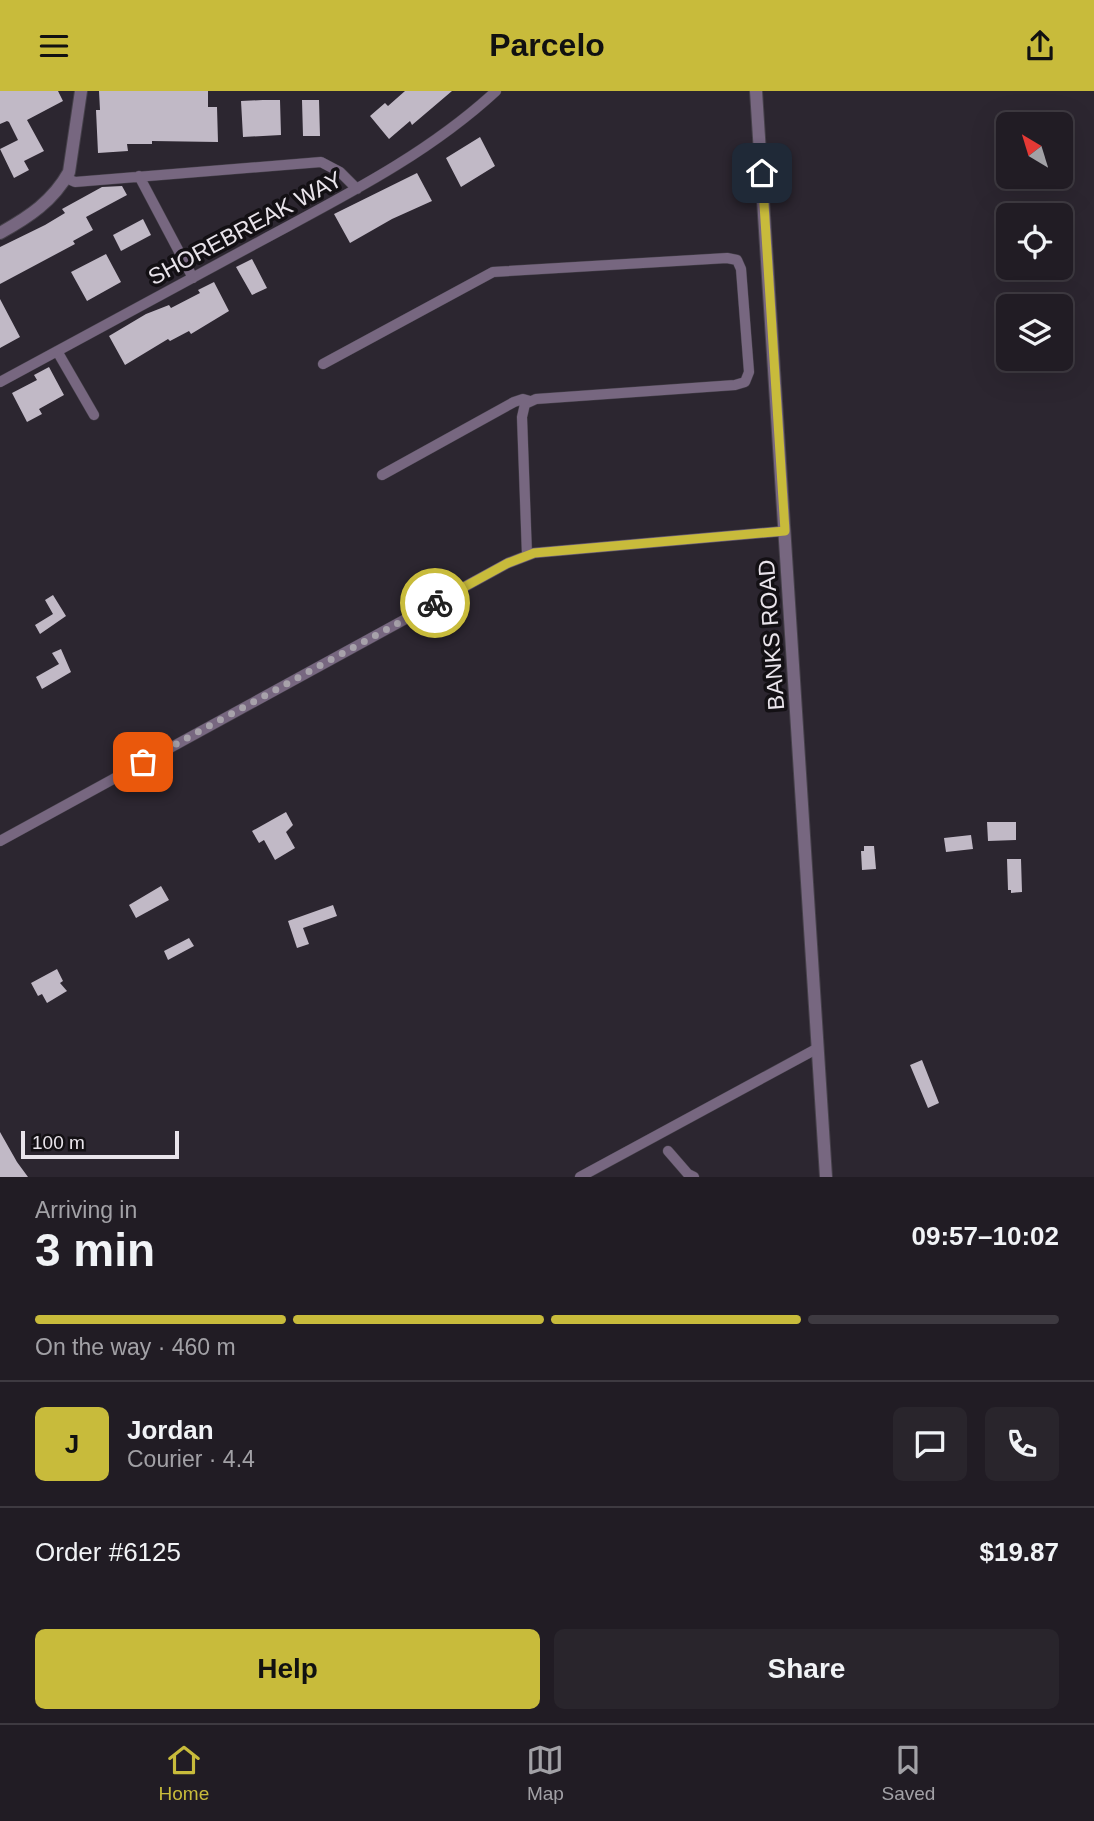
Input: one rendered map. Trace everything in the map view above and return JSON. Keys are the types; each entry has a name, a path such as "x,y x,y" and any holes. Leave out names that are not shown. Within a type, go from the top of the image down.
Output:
{"street":[{"path":"0,233 43,206 59,190 66,178 81,91"},
{"name":"SHOREBREAK WAY","path":"0,382 422,151 471,114 496,91"},
{"name":"BANKS ROAD","path":"756,91 826,1177"},
{"path":"66,178 75,182 321,162 340,172 356,189"},
{"path":"138,176 193,278"},
{"path":"323,364 493,272 727,258 733,258 740,263 749,372 744,382 735,385 530,401 523,399 382,475"},
{"path":"57,351 94,415"},
{"path":"527,555 522,417 523,408 530,401"},
{"path":"0,841 527,555 554,549 785,531"},
{"path":"580,1177 818,1048"},
{"path":"668,1151 688,1174 694,1177"}],"building":[{"path":"0,91 58,91 63,101 27,120 44,151 24,161 29,170 14,178 0,149 18,140 9,122 0,124"},
{"path":"99,91 208,91 208,107 217,107 218,142 152,141 152,144 127,144 128,151 98,153 96,110 100,110"},
{"path":"405,91 452,91 412,125 410,121 389,139 370,116 385,103 388,106"},
{"path":"280,100 281,135 243,137 241,101"},
{"path":"302,100 319,100 320,136 303,136"},
{"path":"480,137 495,166 461,187 446,158"},
{"path":"417,173 432,201 392,219 350,243 334,214"},
{"path":"122,186 127,195 86,217 93,230 73,241 75,244 0,284 0,247 45,225 65,213 62,209 102,187"},
{"path":"143,219 151,235 121,251 113,235"},
{"path":"106,254 121,282 87,301 71,272"},
{"path":"252,259 267,288 252,295 236,267"},
{"path":"214,282 229,311 191,334 189,331 170,341 168,339 125,365 109,336 146,314 169,305 171,308 200,293 198,290"},
{"path":"0,299 20,337 0,348"},
{"path":"49,367 64,395 39,409 42,414 27,422 12,393 37,380 34,375"},
{"path":"53,595 66,616 40,634 35,625 53,614 45,600"},
{"path":"61,649 71,672 42,689 36,677 59,664 52,653"},
{"path":"286,812 293,825 286,832 295,848 275,860 264,840 259,843 252,831"},
{"path":"987,822 1016,822 1016,840 988,841"},
{"path":"971,835 973,849 946,852 944,838"},
{"path":"864,846 874,846 876,869 862,870 861,851 864,851"},
{"path":"1007,859 1021,859 1022,892 1011,893 1011,890 1008,890"},
{"path":"161,886 169,900 136,918 129,905"},
{"path":"333,905 337,916 303,928 309,944 297,948 288,921"},
{"path":"189,938 194,946 168,960 164,951"},
{"path":"57,969 63,981 60,983 67,991 47,1003 42,994 38,996 31,983"},
{"path":"922,1060 939,1103 928,1108 910,1065"},
{"path":"0,1132 17,1162 28,1177 0,1177"}],"way so far":[{"path":"143,762 435,603"}],"route":[{"path":"435,603 508,563 534,553 554,549 785,531 762,173"}]}
